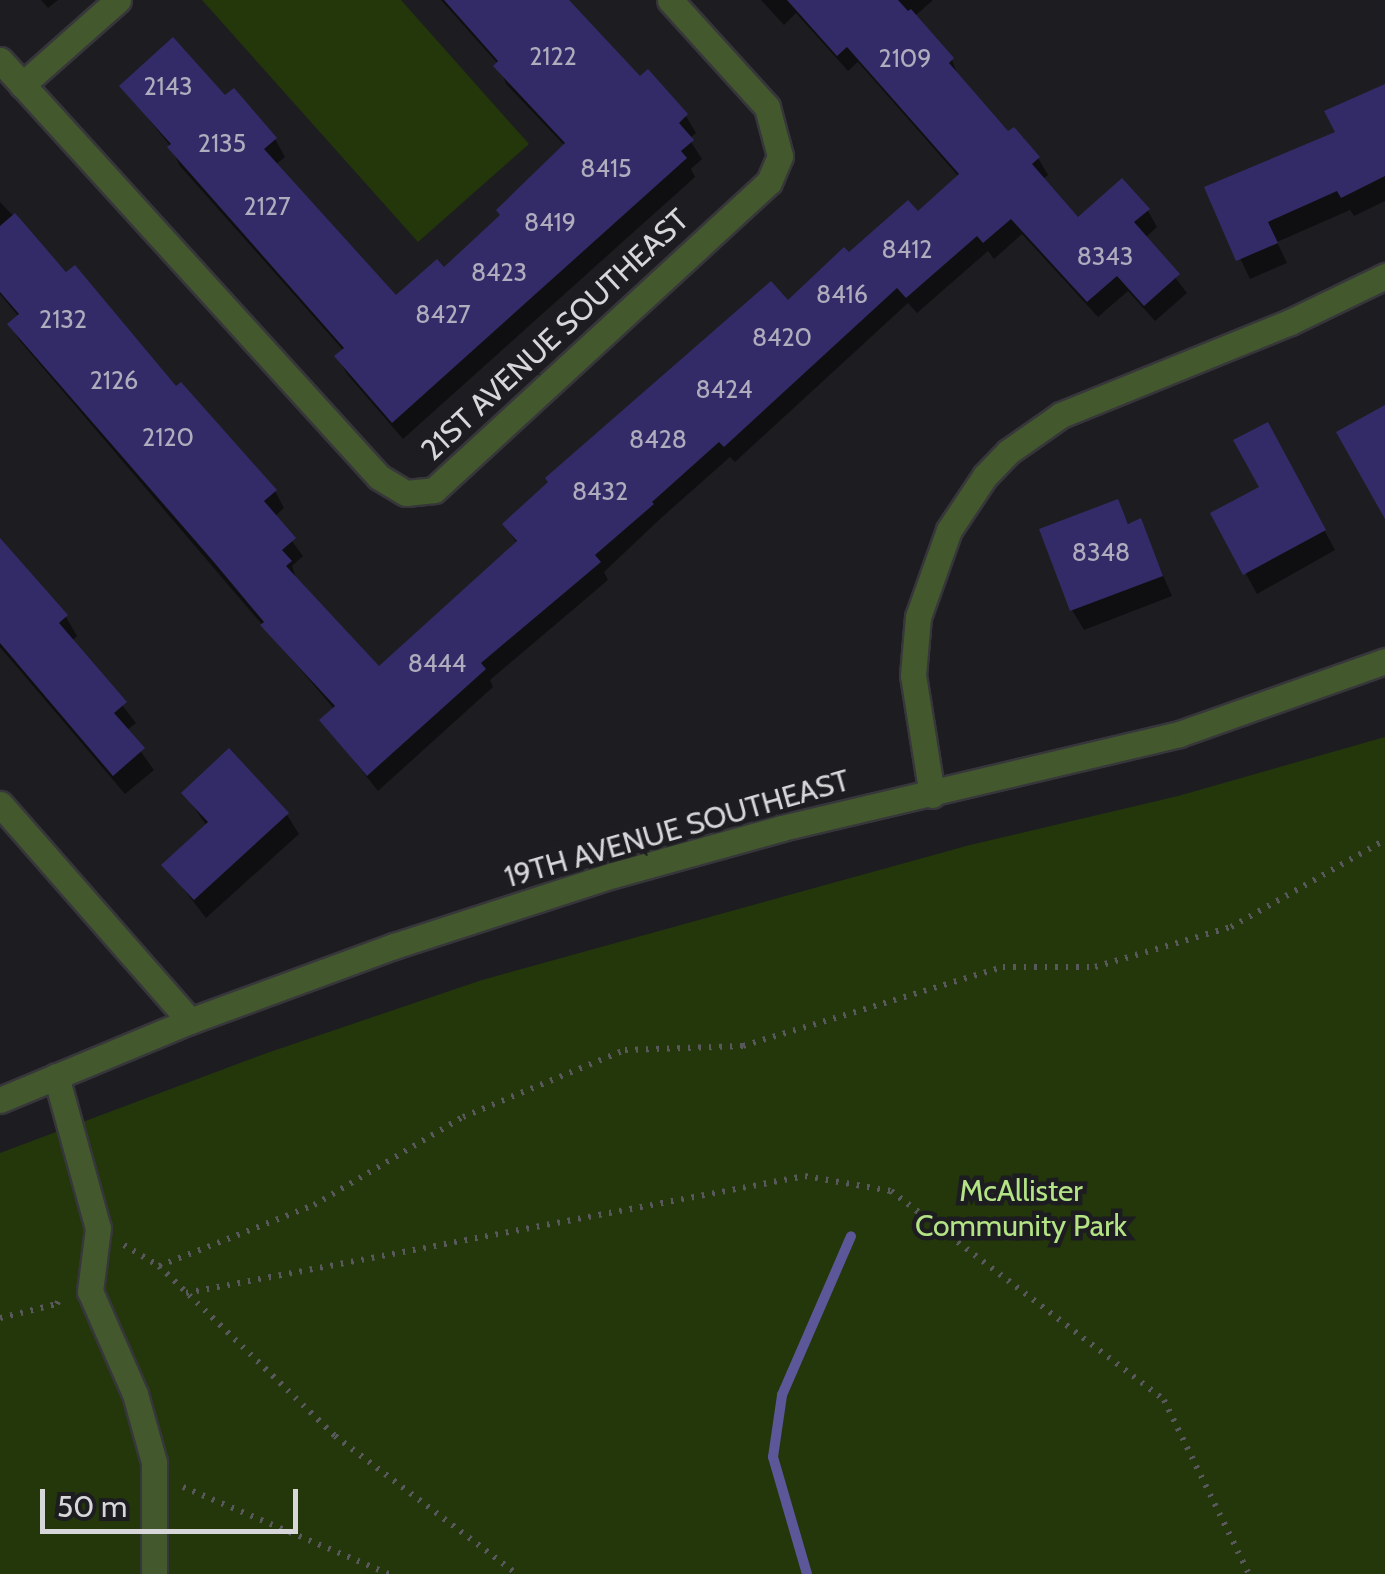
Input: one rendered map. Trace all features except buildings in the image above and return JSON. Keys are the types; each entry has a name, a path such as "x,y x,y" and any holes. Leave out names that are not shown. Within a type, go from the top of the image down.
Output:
{"street":[{"path":"22,85 118,0"},
{"name":"21ST AVENUE SOUTHEAST","path":"0,60 379,477 406,494 434,490 769,182 780,156 767,107 670,0"},
{"path":"932,795 913,674 918,617 948,530 985,476 1021,442 1060,415 1290,322 1385,276"},
{"name":"19TH AVENUE SOUTHEAST","path":"0,1100 190,1021 394,946 613,875 782,828 1179,734 1385,661"},
{"path":"0,804 190,1021"},
{"path":"56,1076 98,1228 90,1290 135,1394 154,1475 154,1574"}],"path":[{"path":"160,1266 314,1206 462,1117 625,1050 744,1046 1003,967 1095,968 1231,926 1385,840"},
{"path":"186,1293 805,1176 890,1191 1164,1400 1249,1574"},
{"path":"98,1228 160,1266 335,1436 517,1574"},
{"path":"154,1475 389,1574"}],"green space":[{"path":"202,0 401,0 529,144 418,242"},
{"name":"McAllister Community Park","path":"1385,737 1385,1574 0,1574 0,1153 267,1053 482,980 970,845 1178,796"}],"waterway":[{"path":"807,1574 773,1457 782,1395 851,1236"}]}
